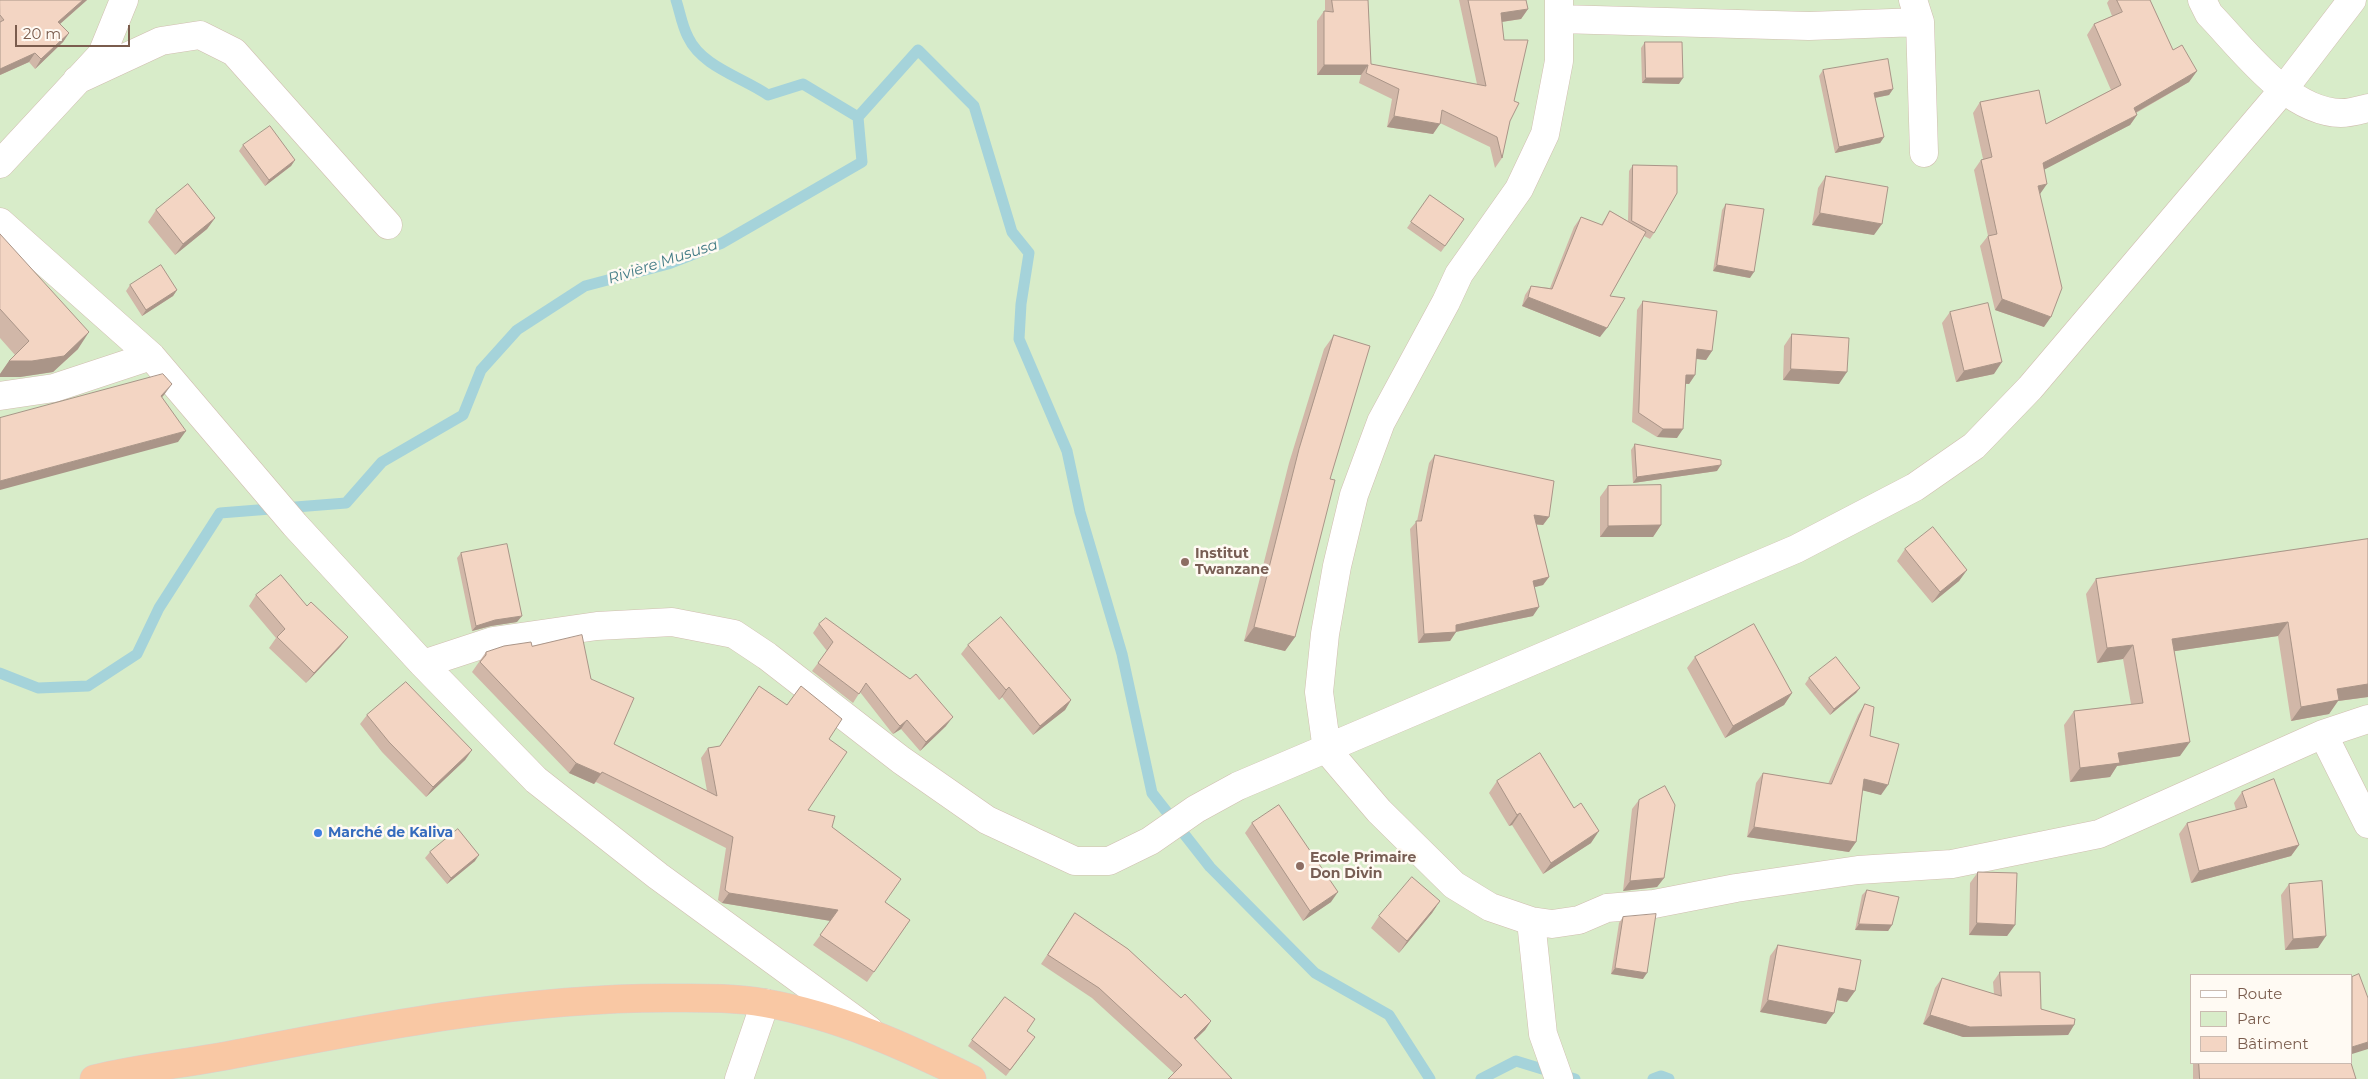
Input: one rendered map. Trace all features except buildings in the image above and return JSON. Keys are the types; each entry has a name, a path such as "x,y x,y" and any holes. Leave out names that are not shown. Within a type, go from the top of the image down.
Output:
{"highway":[{"path":"94,1079 355,1031 553,1002 642,998 721,998 765,1002 872,1032 972,1079"}],"street":[{"path":"0,164 102,54 124,0"},
{"path":"2202,0 2209,14 2283,90 2310,107 2342,113 2368,108"},
{"path":"423,664 493,641 597,626 672,622 734,634 767,656 901,760 987,820 1075,861 1109,861 1150,841 1196,809 1238,786 1327,750 1796,549 1915,487 1974,446 2030,388 2283,90 2352,0"},
{"path":"1924,153 1917,11 1809,26 1559,10 1559,61 1545,134 1519,189 1459,274 1442,311 1381,422 1354,495 1325,634 1319,692 1327,750 1379,811 1454,885 1490,907 1531,921 1552,924 1579,920 1607,908 1654,904 1736,888 1858,870 1952,864 2099,834 2323,734 2368,719"},
{"path":"77,80 161,42 200,35 234,52 388,225"},
{"path":"0,222 151,356 295,525 423,664 536,780 658,876 872,1032"},
{"path":"0,396 11,396 54,388 151,356"},
{"path":"2323,734 2368,824"},
{"path":"1531,921 1543,1034 1559,1079"},
{"path":"739,1079 765,1002"}],"green space":[{"path":"0,0 2368,0 2368,1079 0,1079"}],"waterway":[{"name":"Rivière Mususa","path":"676,0 688,37 694,47 713,64 768,95 803,84 858,117"},
{"path":"858,117 918,50 974,106 1012,232 1029,253 1021,304 1019,339 1067,451 1080,512 1122,654 1152,793 1210,867 1315,973 1389,1015 1430,1079"},
{"name":"Rivière Mususa","path":"0,673 38,688 88,686 137,654 159,608 220,513 346,503 382,462 463,415 481,370 517,330 585,286 668,264 722,243 862,162 858,117"},
{"path":"1481,1079 1516,1061 1575,1079"},
{"path":"1653,1079 1661,1076 1669,1079"}],"place":[{"name":"Institut Twanzane","path":"1185,562"},
{"name":"Marché de Kaliva","path":"318,833"},
{"name":"Ecole Primaire Don Divin","path":"1300,866"}]}
